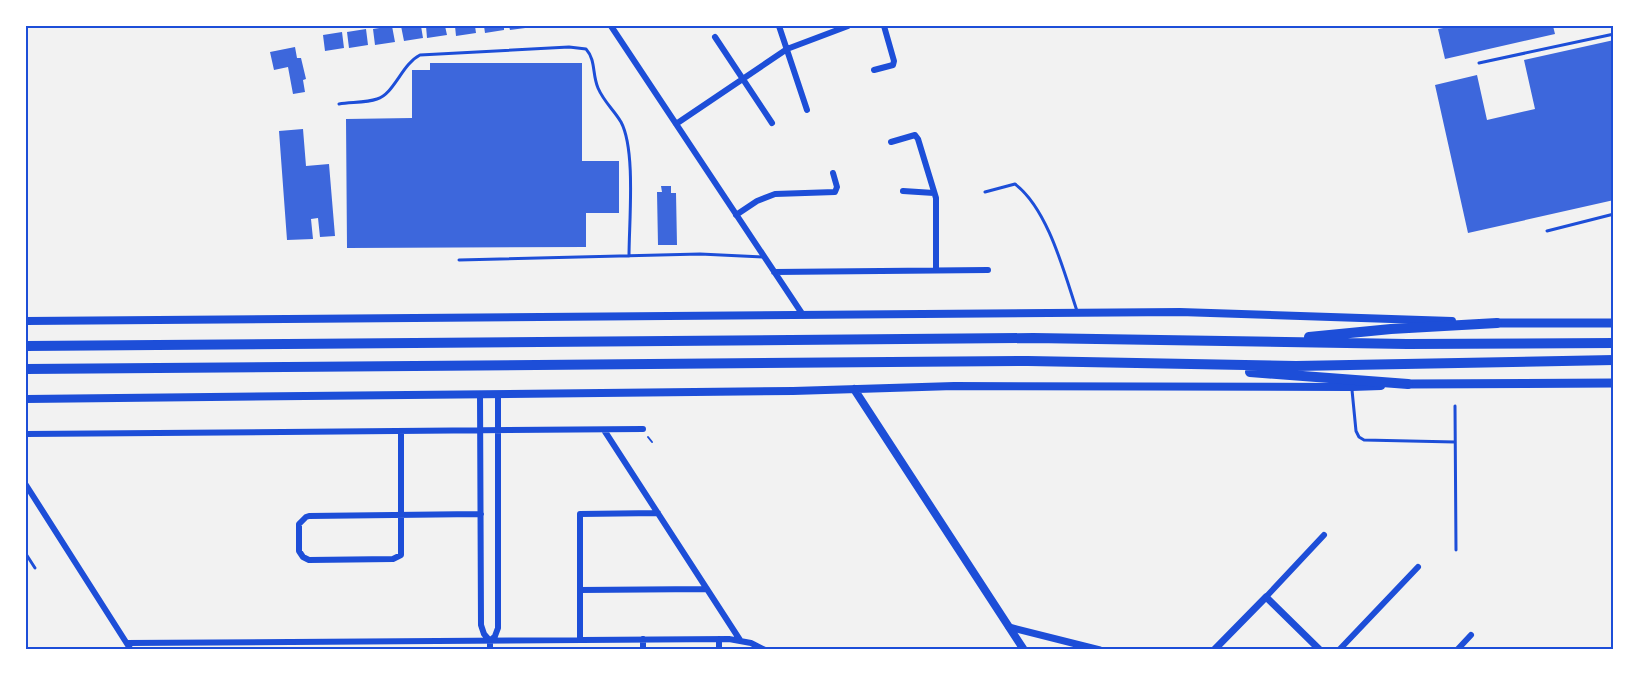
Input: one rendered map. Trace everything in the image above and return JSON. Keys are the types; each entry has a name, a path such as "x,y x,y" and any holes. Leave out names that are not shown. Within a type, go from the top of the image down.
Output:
{"highway":[{"path":"1257,342 1391,329 1497,323"},
{"path":"26,346 1033,338 1418,344 1614,343"},
{"path":"26,369 1028,361 1296,366 1614,360"},
{"path":"1157,364 1408,384"}],"main road":[{"path":"26,321 1219,312 1497,323 1614,323"},
{"path":"26,399 1017,385 1352,387 1408,384 1614,383"},
{"path":"854,389 1024,650"}],"street":[{"path":"611,26 802,315"},
{"path":"779,26 807,110"},
{"path":"676,124 787,49 848,26"},
{"path":"874,70 892,65 894,61 884,26"},
{"path":"715,37 772,123"},
{"path":"891,142 913,136 918,137 934,193 936,270"},
{"path":"736,215 758,201 775,194 835,192 837,187 833,173"},
{"path":"903,191 934,193"},
{"path":"774,272 988,270"},
{"path":"480,394 482,625 484,634 490,641 490,650"},
{"path":"490,641 498,628 498,394"},
{"path":"26,434 643,429"},
{"path":"603,430 740,640"},
{"path":"401,431 401,515 401,552 399,557 393,560 306,559 299,551 299,524 303,518 309,516 401,515 481,514"},
{"path":"26,485 129,646 226,643 719,639 740,640 765,650"},
{"path":"580,640 580,514 658,513"},
{"path":"1214,650 1324,535"},
{"path":"1339,650 1419,567"},
{"path":"580,590 707,589"},
{"path":"1266,597 1320,650"},
{"path":"1009,627 1100,650"},
{"path":"1457,650 1471,635"},
{"path":"643,639 643,650"},
{"path":"719,639 719,650"},
{"path":"409,642 409,650"},
{"path":"226,643 230,650"}],"lane":[{"path":"1479,63 1614,34"},
{"path":"339,104 379,99 386,94 411,60 420,55 569,47 586,49 592,56 597,86 606,103 621,122 630,150 629,256"},
{"path":"985,192 1015,184 1033,200 1064,270 1077,313"},
{"path":"1547,231 1614,214"},
{"path":"459,260 700,254 764,256"},
{"path":"1352,387 1356,430 1359,437 1365,440 1455,442"},
{"path":"1455,406 1456,550"},
{"path":"26,554 35,568"}],"building":[{"path":"392,26 395,42 375,45 373,29"},
{"path":"401,26 421,26 423,38 404,41"},
{"path":"426,26 445,26 447,35 427,38"},
{"path":"455,26 475,26 476,33 456,36"},
{"path":"484,26 504,26 504,30 485,33"},
{"path":"509,26 533,26 533,27 510,30"},
{"path":"1454,26 1553,26 1555,34 1445,59 1438,29"},
{"path":"366,29 368,45 349,48 347,32"},
{"path":"342,32 344,48 325,51 323,35"},
{"path":"1614,40 1614,200 1468,233 1435,85 1477,75 1487,120 1535,109 1524,60"},
{"path":"295,47 297,58 301,58 306,79 303,80 305,92 293,94 288,67 274,70 270,52"},
{"path":"430,63 582,63 582,161 619,161 619,213 586,213 586,247 347,248 346,119 412,118 412,70 430,70"},
{"path":"303,129 306,166 329,164 335,236 320,237 318,218 311,219 313,239 287,240 279,131"},
{"path":"661,186 671,186 671,193 676,193 677,245 658,245 657,192 662,192"}]}
